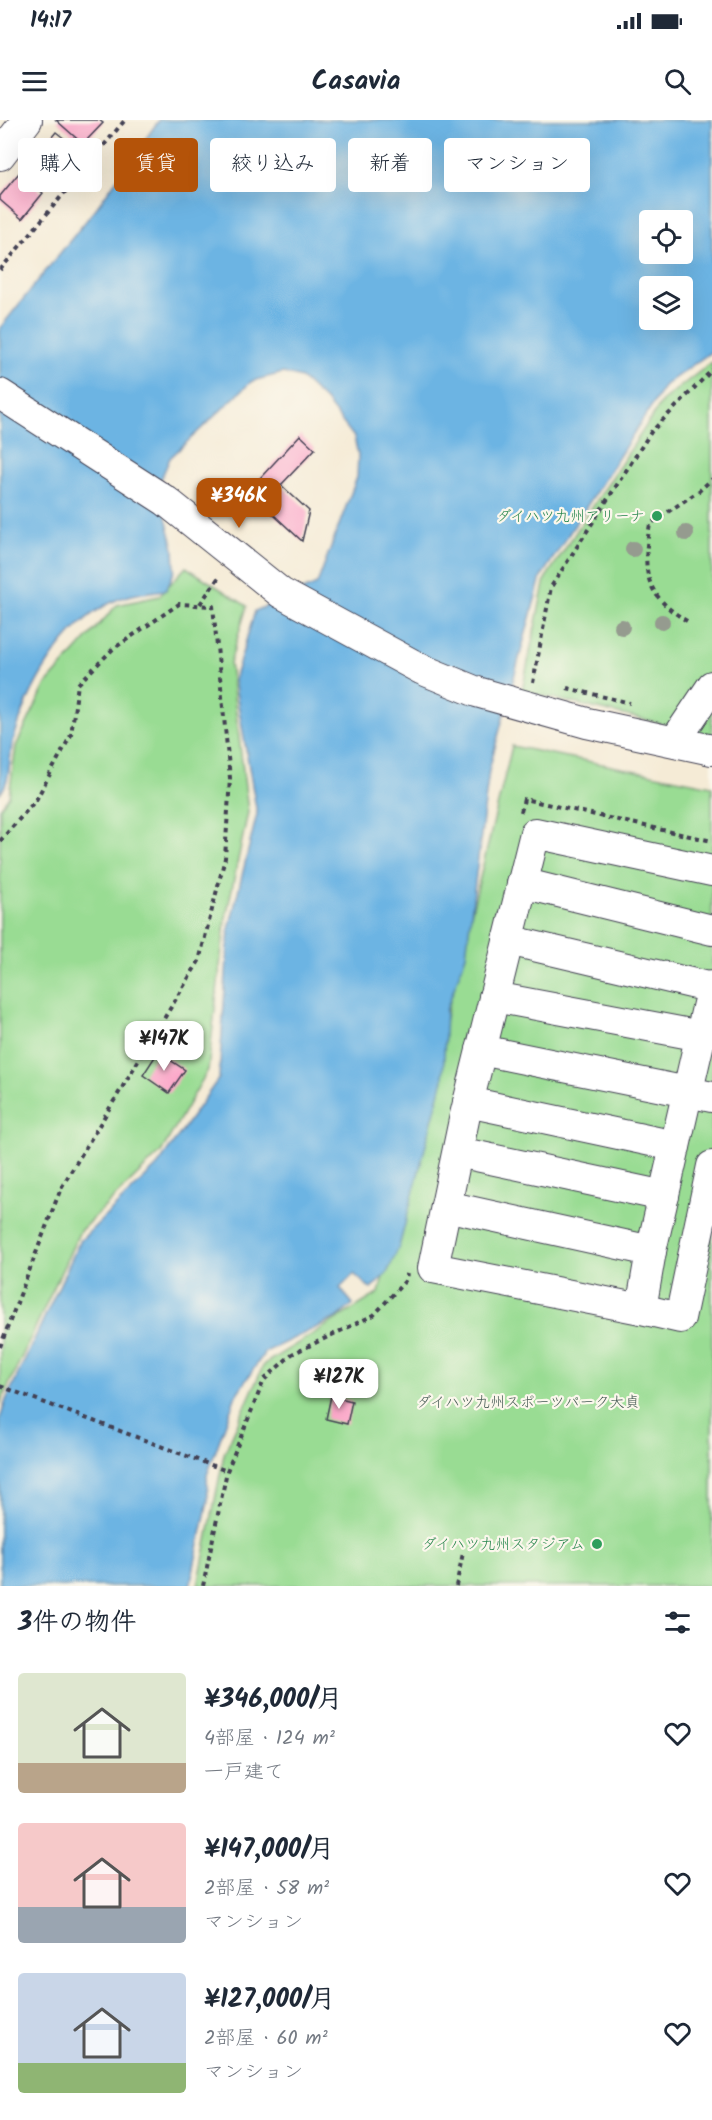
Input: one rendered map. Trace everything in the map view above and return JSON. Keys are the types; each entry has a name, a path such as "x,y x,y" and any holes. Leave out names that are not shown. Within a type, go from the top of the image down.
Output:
{"street":[{"path":"0,155 27,120"},
{"path":"0,394 166,501 281,593 421,669 477,692 532,693 598,726 712,750"},
{"path":"675,741 712,686"},
{"path":"711,1178 680,1318 433,1268 468,1102 534,833 712,871"},
{"path":"522,884 712,930"},
{"path":"508,940 712,987 701,1036 700,1095 675,1146 651,1251 642,1309"},
{"path":"494,997 701,1036"},
{"path":"481,1050 700,1095"},
{"path":"468,1102 675,1146"},
{"path":"458,1152 664,1196"},
{"path":"446,1206 651,1251"}],"path":[{"path":"0,270 125,120"},
{"path":"532,693 550,587 651,432 712,370"},
{"path":"687,621 667,609 653,592 645,555 650,524 699,491 712,479"},
{"path":"200,605 219,577"},
{"path":"0,841 36,800 70,735 78,684 113,649 179,604 213,606 230,778 225,858 199,961 61,1188 0,1347"},
{"path":"565,687 640,706"},
{"path":"518,822 524,799 712,841"},
{"path":"203,1586 227,1471 264,1380 292,1354 374,1316 405,1281 408,1270"},
{"path":"0,1386 227,1471"},
{"path":"456,1586 463,1553"}],"green space":[{"name":"ダイハツ九州アリーナ","path":"712,362 712,736 522,691 545,579 663,400"},
{"path":"186,567 247,606 230,663 248,812 225,922 208,1070 161,1152 80,1231 0,1404 0,808 9,796 16,746 46,684 117,605 159,596"},
{"name":"ダイハツ九州スポーツパーク大貞","path":"512,746 712,786 712,1586 198,1586 224,1454 264,1364 379,1293"}],"water":[{"path":"159,120 712,120 712,351 665,385 541,577 489,770 466,955 446,1011 443,1080 399,1247 387,1273 371,1289 354,1274 340,1288 353,1304 338,1317 265,1352 236,1395 207,1475 208,1501 190,1586 0,1586 0,1419 6,1400 80,1241 158,1165 219,1078 229,929 257,814 234,680 255,611 317,584 357,477 358,455 354,437 326,401 301,378 283,373 252,381 170,458 158,486 174,549 175,570 166,590 131,595 112,602 94,613 62,643 37,681 27,702 11,749 6,782 0,794 0,328 114,183 114,192 198,192 198,138 146,138"}],"building":[{"path":"56,120 99,120 103,123 89,138 76,138"},
{"path":"56,132 64,138 51,138"},
{"path":"18,174 18,192 43,193 22,219 0,200 0,196"},
{"path":"300,435 315,449 281,485 309,511 302,541 248,491"},
{"path":"158,1052 185,1070 169,1093 143,1075"},
{"path":"331,1396 352,1401 347,1424 326,1419"}],"place":[{"name":"ダイハツ九州アリーナ","path":"657,516"},
{"name":"ダイハツ九州スタジアム","path":"597,1544"}]}
